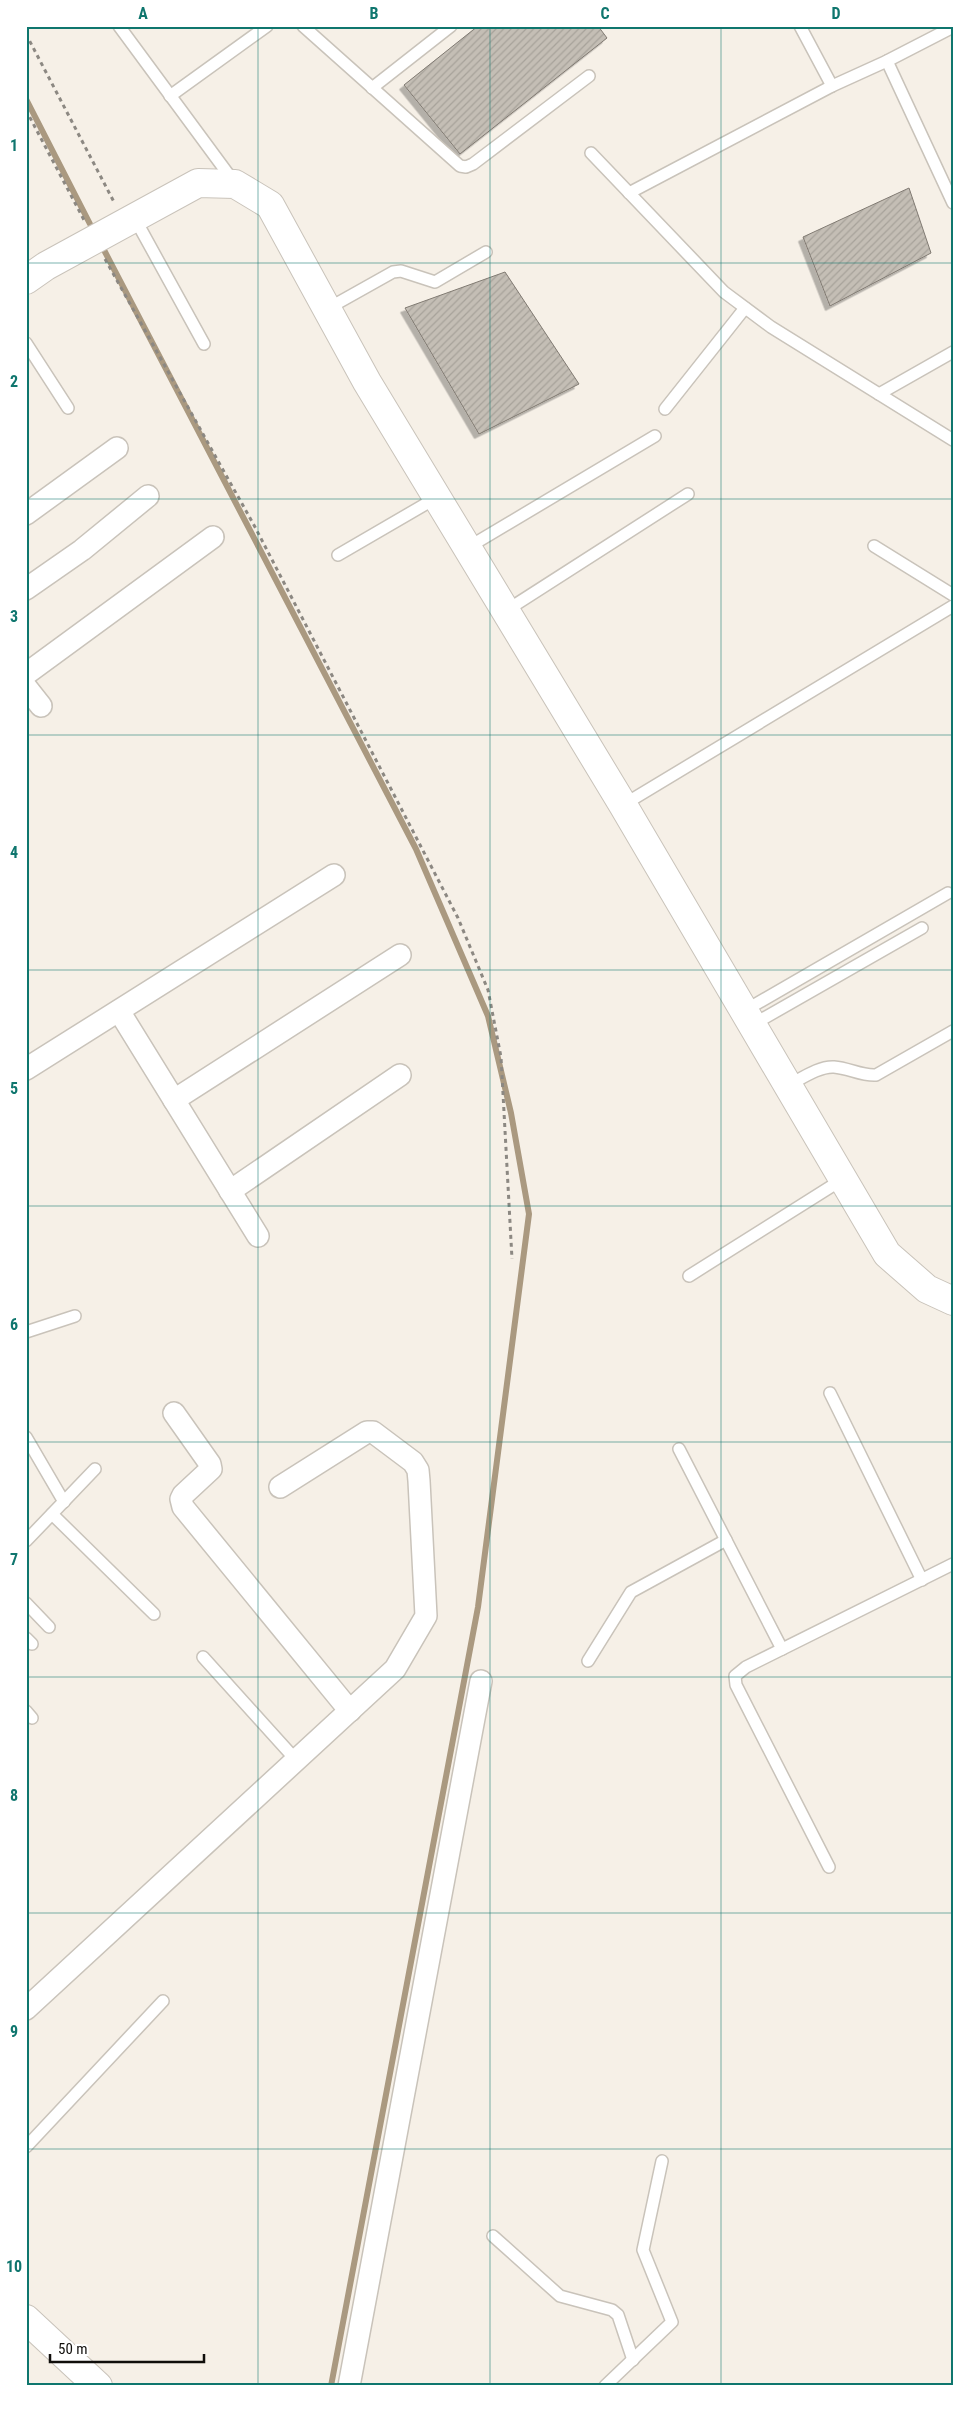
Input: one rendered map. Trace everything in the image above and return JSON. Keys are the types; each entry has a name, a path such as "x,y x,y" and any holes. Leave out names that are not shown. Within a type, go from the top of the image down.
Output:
{"street":[{"path":"26,280 46,266 198,182 234,184 270,205 367,382 504,612 623,805 787,1086 888,1254 927,1289 953,1301"},
{"path":"26,514 117,448"},
{"path":"26,589 82,550 148,496"},
{"path":"26,674 213,537"},
{"path":"26,687 41,706"},
{"path":"26,1069 334,875"},
{"path":"174,1100 400,955"},
{"path":"119,1011 258,1236"},
{"path":"230,1191 400,1075"},
{"path":"174,1413 210,1464 210,1469 183,1495 181,1499 183,1507 350,1711"},
{"path":"26,2009 394,1669 426,1616 418,1470 413,1462 373,1432 366,1432 280,1487"},
{"path":"349,2386 481,1680"},
{"path":"26,2319 98,2386"}],"lane":[{"path":"119,26 234,184"},
{"path":"170,96 267,26"},
{"path":"303,26 460,166 466,167 589,76"},
{"path":"372,88 451,26"},
{"path":"800,26 832,86"},
{"path":"629,193 832,86 887,61 953,27"},
{"path":"887,61 953,203"},
{"path":"591,153 724,292 771,327 953,440"},
{"path":"130,220 204,344"},
{"path":"327,309 393,272 401,271 435,282 486,252"},
{"path":"666,409 745,308"},
{"path":"26,343 68,408"},
{"path":"879,394 953,352"},
{"path":"466,548 655,436"},
{"path":"504,612 688,494"},
{"path":"338,555 436,498"},
{"path":"874,546 953,595"},
{"path":"623,805 953,606"},
{"path":"747,1018 948,894"},
{"path":"747,1018 922,928"},
{"path":"787,1086 827,1067 836,1067 866,1076 876,1075 953,1032"},
{"path":"689,1276 843,1179"},
{"path":"26,1332 75,1316"},
{"path":"830,1393 922,1580"},
{"path":"26,1437 64,1502"},
{"path":"679,1449 782,1649"},
{"path":"26,1542 95,1470"},
{"path":"52,1514 154,1614"},
{"path":"588,1661 631,1592 726,1540"},
{"path":"829,1867 736,1685 735,1676 746,1667 953,1564"},
{"path":"26,1603 50,1627"},
{"path":"203,1658 296,1760"},
{"path":"26,2147 162,2001"},
{"path":"605,2386 672,2322 643,2250 662,2161"},
{"path":"493,2236 560,2296 612,2310 618,2315 633,2360"}],"path":[{"path":"26,34 130,220"},
{"path":"26,110 94,240 256,527 458,918 488,990 501,1056 512,1259"}],"building":[{"path":"478,26 598,26 607,38 460,154 404,85"},
{"path":"909,188 931,253 830,306 803,237"},
{"path":"505,272 579,384 479,434 405,308"}],"waterway":[{"path":"26,99 90,224"},
{"path":"104,250 416,849 488,1016 511,1113 529,1214 478,1607 331,2386"}]}
